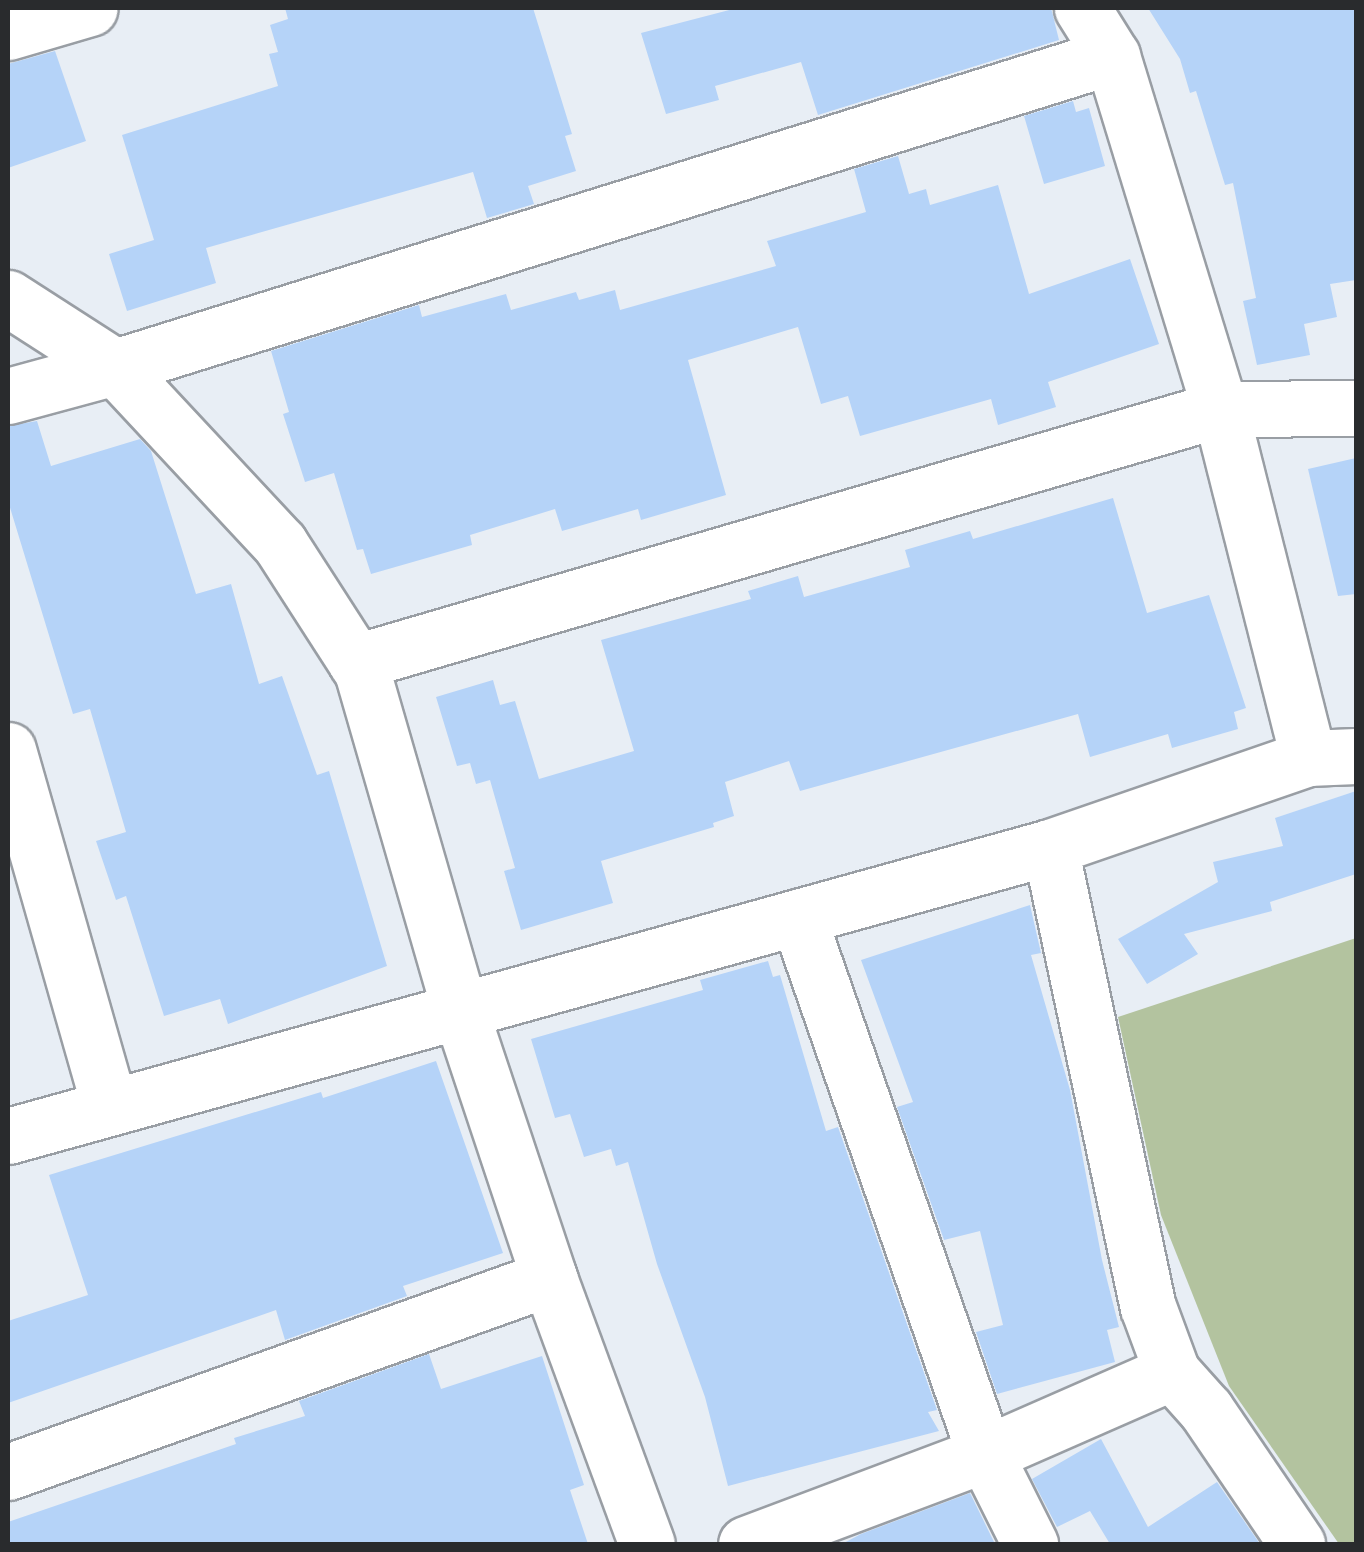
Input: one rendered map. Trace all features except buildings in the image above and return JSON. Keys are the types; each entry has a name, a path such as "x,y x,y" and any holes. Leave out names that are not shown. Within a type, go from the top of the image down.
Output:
{"street":[{"path":"8,32 90,8"},
{"path":"8,1136 1050,848 1332,757 1112,56 1082,8"},
{"path":"8,396 115,368 1112,56"},
{"path":"8,298 115,368 280,544 356,662 460,1010 549,1278 647,1544"},
{"path":"356,662 1220,409 1356,408"},
{"path":"8,750 110,1107"},
{"path":"1050,848 1148,1307 1172,1372 1206,1410 1297,1544"},
{"path":"798,917 985,1454 1030,1544"},
{"path":"8,1472 549,1278"},
{"path":"746,1544 985,1454 1172,1372"}],"green space":[{"path":"1356,938 1356,1544 1339,1544 1229,1386 1161,1215 1118,1017"}]}
